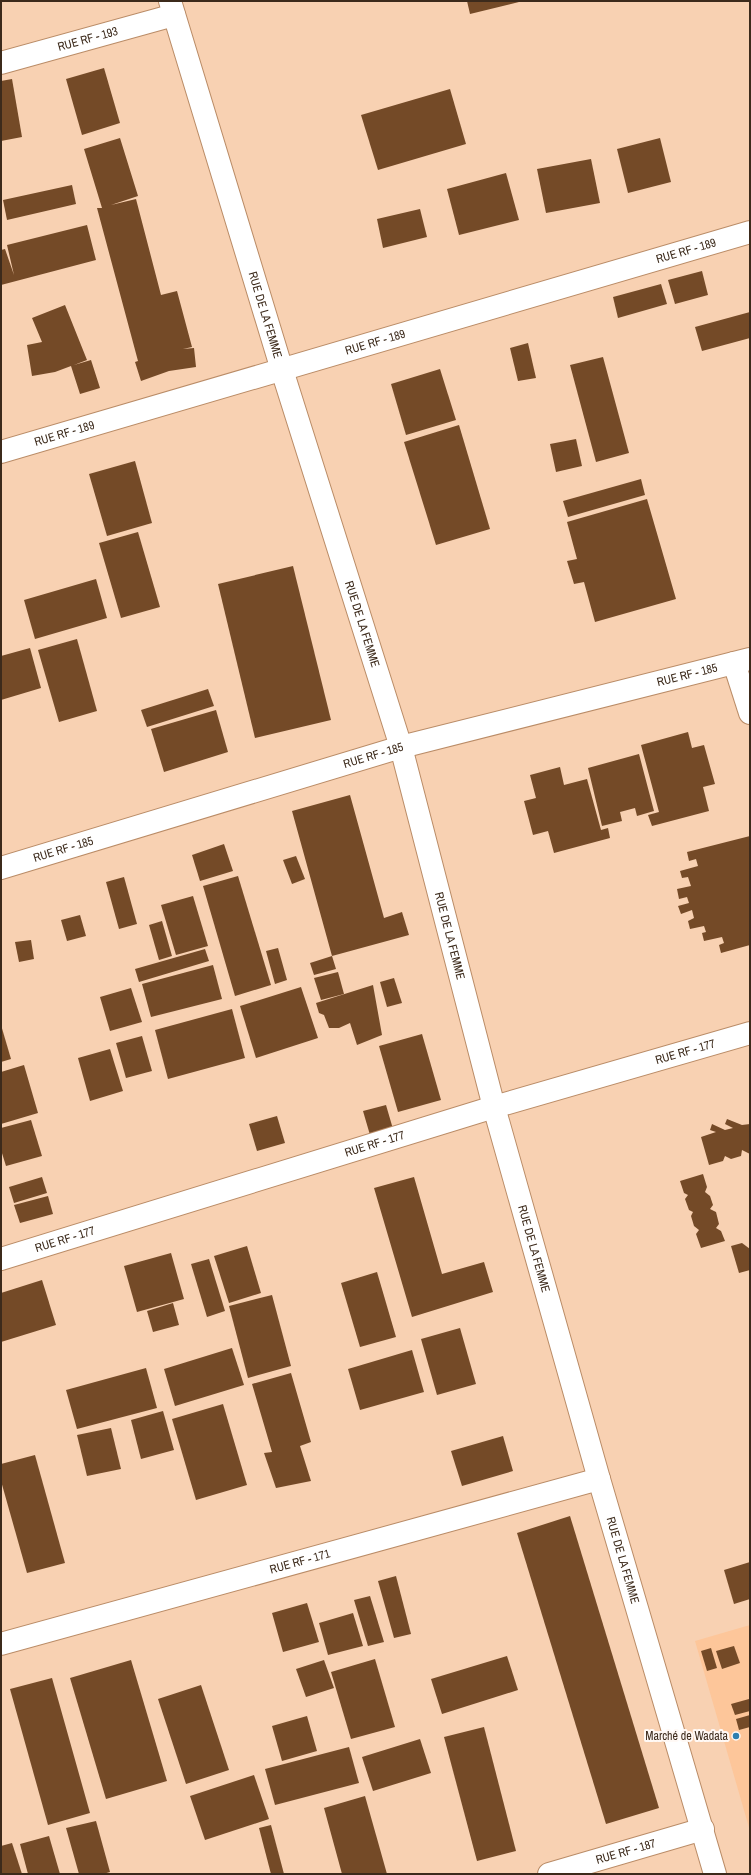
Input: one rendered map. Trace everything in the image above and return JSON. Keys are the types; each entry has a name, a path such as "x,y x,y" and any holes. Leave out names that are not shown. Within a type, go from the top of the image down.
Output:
{"street":[{"name":"RUE RF - 193","path":"1,63 172,8"},
{"name":"RUE DE LA FEMME","path":"172,8 282,370 401,747 494,1107 599,1479 715,1874"},
{"name":"RUE RF - 189","path":"1,452 750,232"},
{"name":"RUE RF - 185","path":"1,868 401,747 742,661"},
{"path":"742,661 750,713"},
{"name":"RUE RF - 177","path":"1,1259 494,1107 750,1033"},
{"name":"RUE RF - 171","path":"1,1644 599,1479"},
{"name":"RUE RF - 187","path":"550,1874 702,1829"}],"shaded area":[{"name":"Marché de Wadata","path":"750,1625 750,1831 695,1641"}],"building":[{"path":"467,1 519,1 519,2 470,14"},
{"path":"104,68 120,123 82,135 66,79"},
{"path":"12,79 22,137 1,141 1,81"},
{"path":"450,89 466,144 378,170 361,115"},
{"path":"120,138 138,196 111,205 136,199 161,295 177,291 192,347 183,349 194,348 196,367 169,371 141,381 135,362 138,361 97,208 102,208 84,149"},
{"path":"660,138 671,182 628,193 617,149"},
{"path":"591,159 600,203 546,213 537,169"},
{"path":"506,173 519,220 459,235 447,189"},
{"path":"72,185 76,204 7,220 3,200"},
{"path":"420,209 427,237 383,248 377,219"},
{"path":"87,225 96,260 1,285 1,250 5,249 14,275 7,245"},
{"path":"702,271 708,295 675,304 668,280"},
{"path":"661,284 667,304 618,318 613,297"},
{"path":"65,305 87,360 74,365 91,360 100,388 80,394 71,366 55,372 32,376 27,345 42,342 32,318"},
{"path":"750,312 750,338 702,351 695,327"},
{"path":"528,343 536,378 518,381 510,348"},
{"path":"603,357 629,453 596,462 570,365"},
{"path":"440,369 456,420 406,435 391,384"},
{"path":"459,425 490,529 436,545 404,442"},
{"path":"576,439 582,466 556,472 550,444"},
{"path":"135,461 152,523 107,536 89,474"},
{"path":"641,479 645,495 568,517 563,501"},
{"path":"647,499 676,599 595,622 584,582 574,584 567,561 577,559 567,522"},
{"path":"138,532 160,607 121,618 99,543"},
{"path":"293,566 331,720 255,738 218,584"},
{"path":"96,579 107,618 35,639 24,600"},
{"path":"77,639 97,711 59,722 38,650"},
{"path":"30,648 41,688 1,700 1,656"},
{"path":"208,689 214,706 147,727 141,710"},
{"path":"216,710 228,752 164,772 151,729"},
{"path":"688,732 692,748 704,745 715,784 703,787 709,811 652,826 648,815 659,812 641,745"},
{"path":"639,754 654,811 637,816 635,808 620,812 622,821 602,826 588,768"},
{"path":"560,767 564,785 587,779 601,830 608,828 610,838 554,853 548,831 533,835 524,801 536,798 530,775"},
{"path":"350,795 384,918 402,912 409,935 332,956 292,811"},
{"path":"750,836 750,945 721,953 719,945 724,943 722,937 704,941 702,933 706,932 704,926 690,929 688,921 694,918 692,910 681,914 678,906 689,903 687,897 679,899 677,889 691,886 688,877 682,878 680,871 698,866 696,859 689,861 687,852"},
{"path":"224,844 233,871 200,881 192,855"},
{"path":"296,856 305,879 292,884 283,860"},
{"path":"238,876 271,985 235,996 203,886"},
{"path":"124,877 137,924 119,929 106,882"},
{"path":"193,896 208,946 176,955 161,905"},
{"path":"80,915 86,936 67,941 61,920"},
{"path":"162,921 172,956 159,960 149,925"},
{"path":"31,940 34,959 19,962 15,942"},
{"path":"278,948 287,980 275,984 266,951"},
{"path":"205,949 209,961 139,982 135,969"},
{"path":"332,956 336,969 314,975 310,963"},
{"path":"213,965 222,999 151,1017 142,984"},
{"path":"338,972 344,994 321,1000 314,978"},
{"path":"394,978 402,1003 387,1007 380,982"},
{"path":"373,985 382,1035 357,1045 350,1023 339,1028 329,1028 324,1015 319,1013 316,1003"},
{"path":"301,987 318,1038 256,1058 240,1006"},
{"path":"131,988 142,1022 110,1031 100,997"},
{"path":"232,1009 245,1058 168,1079 155,1030"},
{"path":"1,1025 11,1059 1,1062"},
{"path":"422,1034 441,1100 398,1112 379,1046"},
{"path":"142,1036 152,1071 126,1078 116,1043"},
{"path":"110,1049 123,1091 90,1101 78,1058"},
{"path":"24,1065 38,1113 1,1124 1,1072"},
{"path":"386,1105 393,1129 370,1135 363,1111"},
{"path":"277,1116 285,1143 257,1151 249,1124"},
{"path":"727,1119 742,1125 750,1124 750,1154 742,1150 741,1156 731,1159 725,1156 723,1161 709,1165 701,1137 716,1132 710,1130 712,1124 725,1130 733,1128 725,1124"},
{"path":"31,1120 42,1156 6,1166 1,1150 1,1128"},
{"path":"703,1174 707,1187 705,1192 710,1196 713,1205 710,1209 716,1212 719,1224 716,1228 721,1231 725,1241 701,1248 696,1234 699,1230 694,1226 691,1216 693,1212 689,1210 685,1199 688,1195 684,1193 680,1181"},
{"path":"42,1177 47,1193 14,1203 9,1187"},
{"path":"414,1177 442,1274 484,1262 493,1292 412,1317 374,1188"},
{"path":"48,1196 53,1214 20,1223 14,1205"},
{"path":"742,1243 750,1249 750,1270 739,1273 731,1246"},
{"path":"247,1246 261,1293 229,1303 214,1256"},
{"path":"171,1253 184,1299 137,1312 124,1266"},
{"path":"209,1259 225,1311 207,1317 191,1264"},
{"path":"377,1272 396,1337 360,1347 341,1283"},
{"path":"42,1280 56,1325 1,1342 1,1293"},
{"path":"272,1295 291,1366 248,1378 229,1306"},
{"path":"173,1303 179,1325 153,1332 147,1311"},
{"path":"460,1328 476,1384 437,1395 421,1339"},
{"path":"232,1348 244,1385 175,1406 164,1369"},
{"path":"412,1350 424,1392 360,1410 348,1369"},
{"path":"146,1368 157,1408 77,1429 66,1390"},
{"path":"291,1373 311,1442 300,1446 311,1481 276,1488 264,1453 272,1452 252,1384"},
{"path":"223,1404 247,1485 196,1500 172,1419"},
{"path":"163,1411 174,1450 141,1459 131,1420"},
{"path":"111,1428 121,1469 87,1476 77,1435"},
{"path":"503,1436 513,1471 462,1486 451,1451"},
{"path":"35,1455 65,1563 27,1573 1,1481 1,1464"},
{"path":"570,1516 659,1808 606,1824 517,1533"},
{"path":"750,1562 750,1599 734,1604 724,1570"},
{"path":"396,1576 411,1634 394,1638 378,1581"},
{"path":"370,1596 384,1642 368,1646 354,1600"},
{"path":"307,1603 319,1642 283,1652 272,1613"},
{"path":"353,1613 363,1646 328,1655 319,1623"},
{"path":"734,1646 740,1663 722,1669 716,1651"},
{"path":"711,1648 717,1668 707,1671 701,1651"},
{"path":"507,1656 518,1690 442,1714 431,1679"},
{"path":"375,1659 395,1727 351,1739 331,1672"},
{"path":"131,1660 167,1781 106,1799 70,1678"},
{"path":"324,1660 334,1688 306,1697 296,1669"},
{"path":"52,1678 90,1813 48,1825 10,1689"},
{"path":"201,1685 229,1770 186,1784 158,1699"},
{"path":"749,1699 750,1711 735,1715 731,1704"},
{"path":"750,1715 750,1727 739,1730 736,1719"},
{"path":"307,1716 317,1751 282,1761 272,1726"},
{"path":"484,1727 516,1851 477,1861 444,1737"},
{"path":"420,1739 431,1773 373,1791 362,1757"},
{"path":"349,1747 359,1783 275,1805 265,1769"},
{"path":"254,1775 269,1819 205,1840 190,1796"},
{"path":"365,1796 387,1874 342,1874 324,1808"},
{"path":"96,1821 110,1872 103,1874 79,1874 66,1828"},
{"path":"271,1825 284,1874 271,1874 259,1828"},
{"path":"49,1836 60,1874 28,1874 20,1844"},
{"path":"12,1843 22,1874 1,1874 1,1846"}],"place":[{"name":"Marché de Wadata","path":"736,1736"}]}
